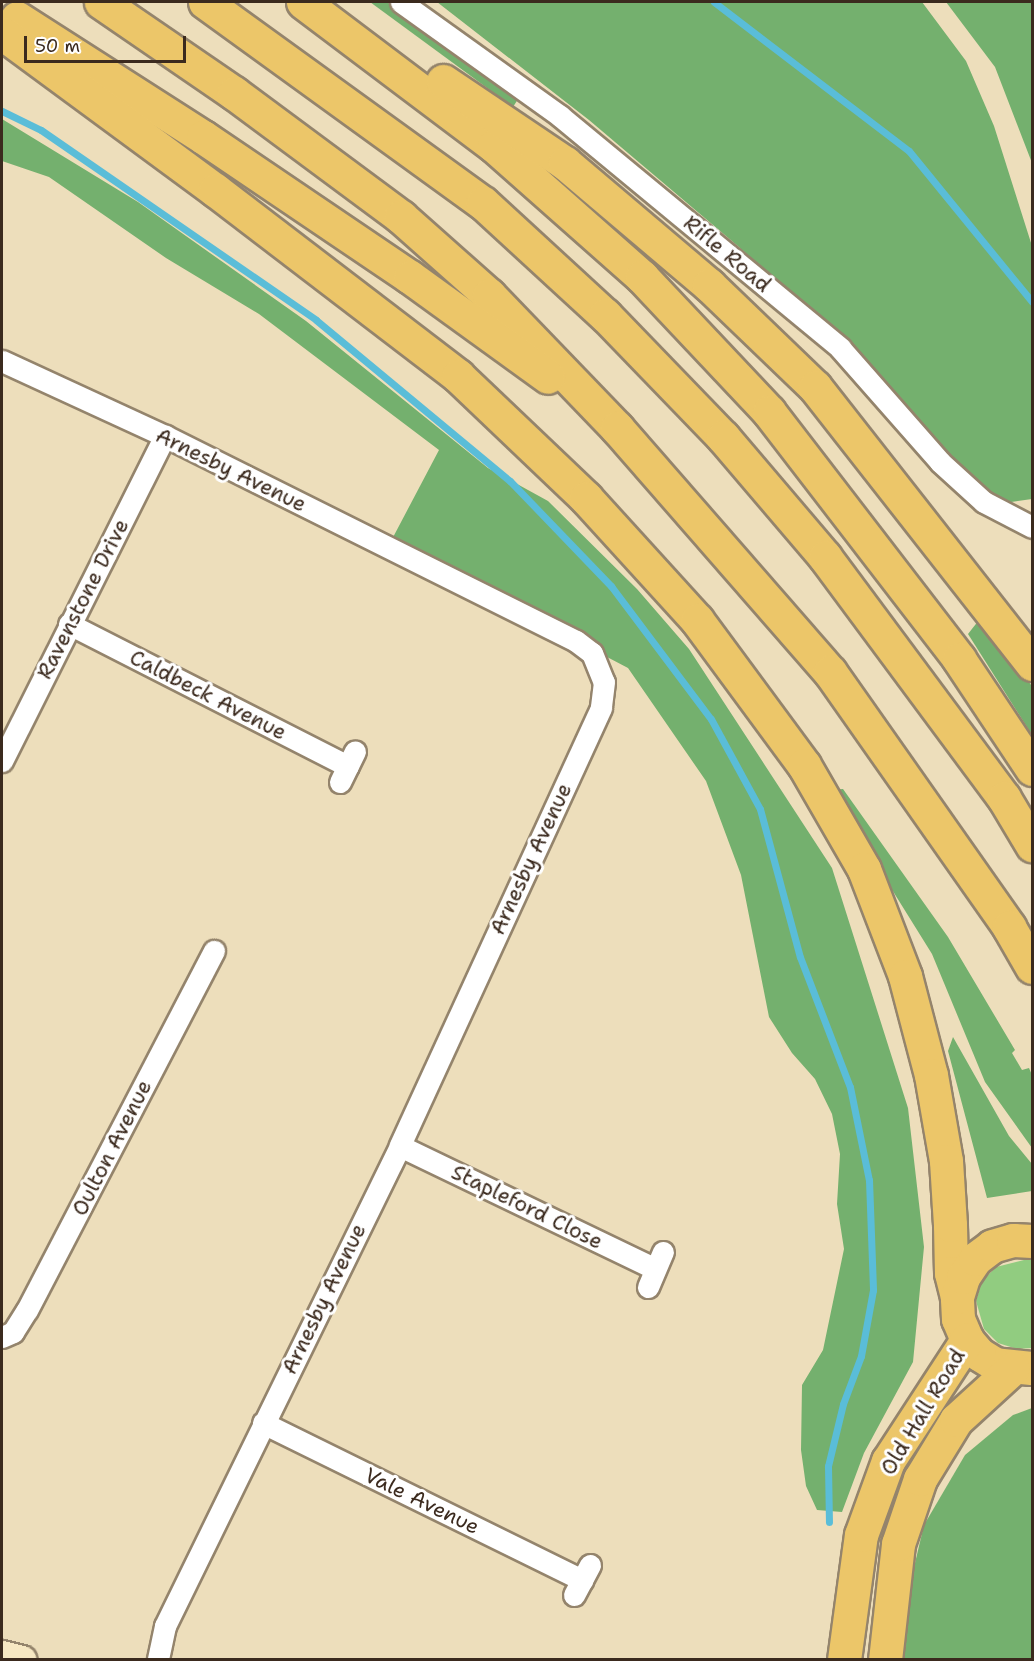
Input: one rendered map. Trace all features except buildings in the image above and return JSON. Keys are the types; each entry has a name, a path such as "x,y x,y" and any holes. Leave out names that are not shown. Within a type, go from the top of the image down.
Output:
{"main road":[{"path":"101,2 234,93 401,217 489,295 617,428 830,672 1009,927 1032,967"},
{"path":"205,2 483,203 605,315 723,437 825,557 1005,798 1032,845"},
{"path":"305,2 494,146 642,276 769,412 959,659 1032,769"},
{"path":"305,2 444,82 565,163 709,285 814,387 1032,664"},
{"path":"2,10 203,137 410,277 617,428"},
{"path":"2,33 225,197 458,376 586,498 697,620 804,765 864,869 905,976 931,1076 946,1161 951,1273 957,1297 958,1319 967,1340 995,1364 1023,1368"},
{"path":"536,184 731,399 875,584 950,725"},
{"path":"957,1297 963,1277 975,1259 992,1246 1013,1240 1032,1241"},
{"name":"Old Hall Road","path":"844,1659 861,1535 888,1461 967,1340"},
{"name":"Old Hall Road","path":"885,1659 898,1544 920,1479 956,1420 1023,1368"},
{"path":"2,1655 22,1659"}],"street":[{"name":"Rifle Road","path":"401,2 560,116 823,333 840,348 940,462 984,502 1032,526"},
{"name":"Arnesby Avenue","path":"2,361 165,436 576,641 592,653 601,667 604,688 601,708 400,1146 165,1626 158,1659"},
{"name":"Ravenstone Drive","path":"2,761 165,436"},
{"name":"Caldbeck Avenue","path":"69,624 348,767"},
{"name":"Oulton Avenue","path":"2,1337 13,1332 27,1310 214,951"},
{"name":"Stapleford Close","path":"400,1146 655,1269"},
{"name":"Vale Avenue","path":"263,1423 582,1580"}],"green space":[{"path":"370,2 387,2 520,96 513,107"},
{"path":"437,2 922,2 966,61 994,126 1032,246 1032,499 1004,503 974,483 842,341 739,247 589,120"},
{"path":"946,2 1032,2 1032,163 995,67"},
{"path":"2,119 138,202 306,321 488,468 548,501 637,589 689,649 832,868 908,1108 924,1247 913,1362 864,1453 842,1512 817,1510 806,1486 801,1450 802,1385 823,1350 844,1249 837,1204 840,1154 832,1114 815,1079 792,1053 769,1017 741,875 706,781 628,668 390,543 439,450 259,314 166,258 49,177 2,161"},
{"path":"979,620 1032,686 1032,735 968,634"},
{"path":"843,789 948,937 1015,1050 1012,1053 1022,1070 1029,1068 1032,1075 1032,1148 985,1082 932,954 830,790"},
{"path":"953,1037 1009,1136 1032,1164 1032,1191 987,1198 948,1051"},
{"path":"1032,1260 1032,1348 1017,1349 998,1343 984,1329 976,1301 982,1281 996,1267"},
{"path":"1032,1408 1032,1659 896,1660 897,1639 924,1525 965,1455 1013,1415"}],"waterway":[{"path":"714,2 909,151 1032,302"},
{"path":"2,111 41,130 316,320 510,481 611,586 711,719 760,809 800,957 850,1087 869,1180 873,1290 861,1356 843,1404 828,1466 829,1522"}]}
